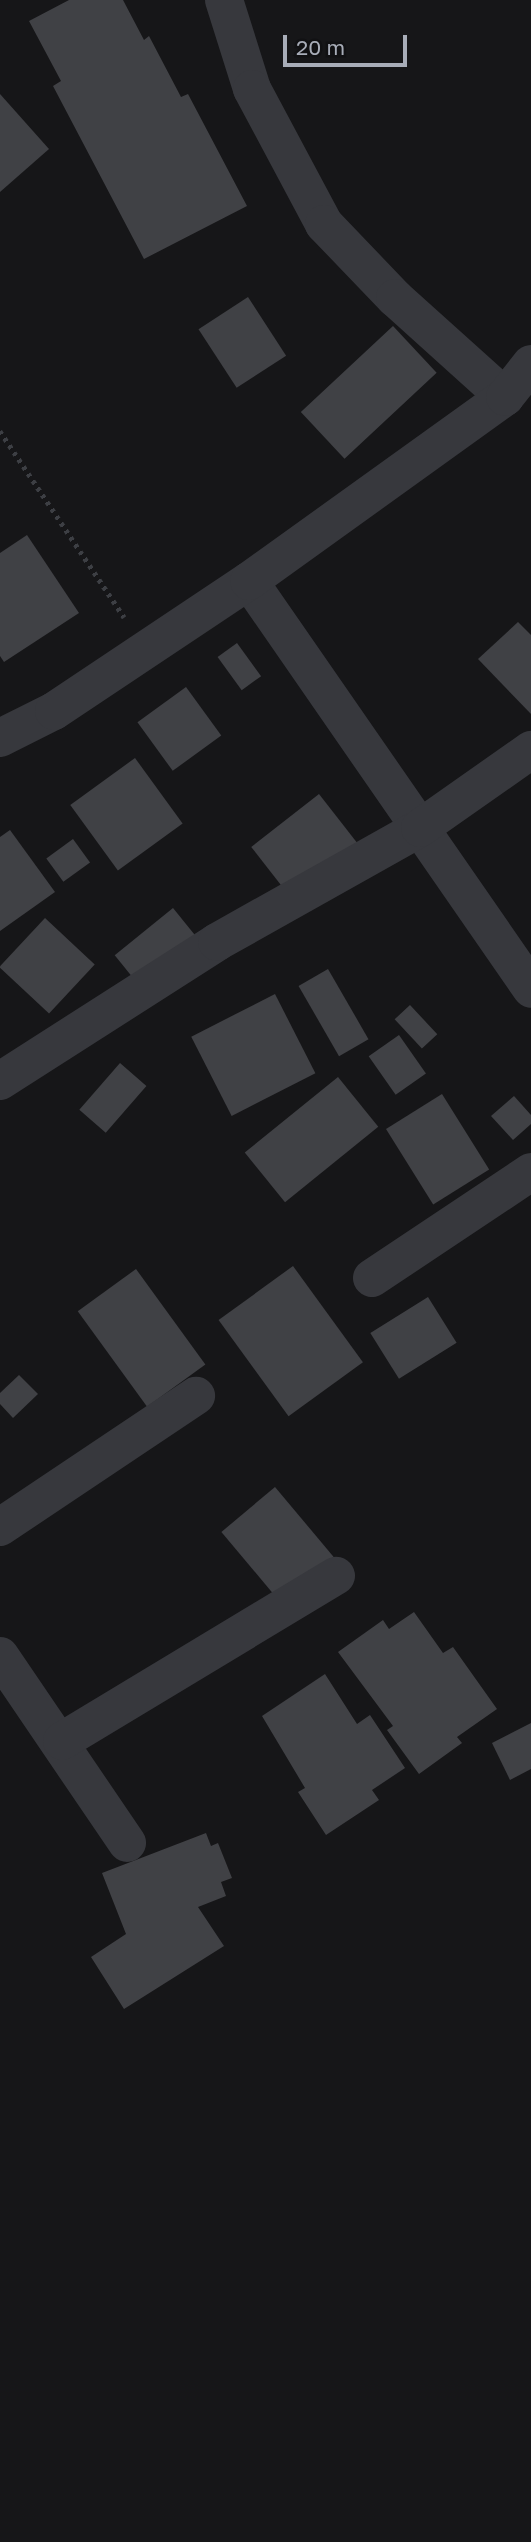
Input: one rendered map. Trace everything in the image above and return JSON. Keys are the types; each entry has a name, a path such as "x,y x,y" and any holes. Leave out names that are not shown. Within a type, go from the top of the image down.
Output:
{"street":[{"path":"224,0 252,89 324,225 395,298 505,397"},
{"path":"0,738 54,711 249,581 505,397 531,364"},
{"path":"249,581 531,989"},
{"path":"0,1081 217,942 420,828 531,750"},
{"path":"372,1278 531,1172"},
{"path":"0,1527 196,1396"},
{"path":"62,1741 336,1576"},
{"path":"0,1656 62,1741 127,1843"}],"path":[{"path":"0,431 146,649"}],"building":[{"path":"69,0 123,0 144,40 149,36 181,97 188,94 247,206 144,259 53,86 61,81 29,21"},
{"path":"0,94 49,149 0,192"},
{"path":"248,297 286,356 237,388 199,329"},
{"path":"393,326 437,373 344,459 301,412"},
{"path":"27,535 79,613 4,662 0,656 0,553"},
{"path":"518,622 531,635 531,714 478,659"},
{"path":"237,643 261,676 242,690 218,657"},
{"path":"186,687 221,736 173,771 137,722"},
{"path":"135,758 183,824 118,871 70,805"},
{"path":"319,794 371,860 303,913 251,847"},
{"path":"10,830 55,892 0,931 0,837"},
{"path":"73,839 90,862 63,882 46,858"},
{"path":"173,908 208,951 149,998 115,955"},
{"path":"45,918 95,964 49,1013 0,968"},
{"path":"328,969 368,1039 339,1056 299,986"},
{"path":"275,994 315,1073 232,1116 191,1037"},
{"path":"410,1005 437,1034 422,1049 395,1019"},
{"path":"399,1035 426,1074 396,1095 369,1056"},
{"path":"120,1063 146,1086 106,1133 79,1110"},
{"path":"338,1077 378,1127 285,1202 245,1153"},
{"path":"442,1094 489,1169 433,1204 386,1129"},
{"path":"514,1096 531,1115 531,1124 513,1140 491,1116"},
{"path":"293,1266 363,1362 289,1416 219,1320"},
{"path":"136,1269 205,1364 147,1407 78,1311"},
{"path":"428,1297 457,1343 399,1379 370,1333"},
{"path":"19,1375 38,1394 13,1418 0,1404 0,1393"},
{"path":"275,1487 333,1557 280,1602 221,1532"},
{"path":"414,1612 443,1653 453,1647 497,1709 457,1737 462,1743 419,1774 387,1730 393,1726 338,1652 383,1620 389,1629"},
{"path":"325,1674 357,1724 370,1715 405,1768 372,1790 379,1800 326,1835 298,1792 305,1788 262,1716"},
{"path":"531,1723 531,1769 510,1780 492,1743"},
{"path":"206,1833 211,1846 218,1843 232,1878 221,1882 226,1896 198,1907 224,1946 124,2009 91,1957 126,1934 102,1873"}]}
